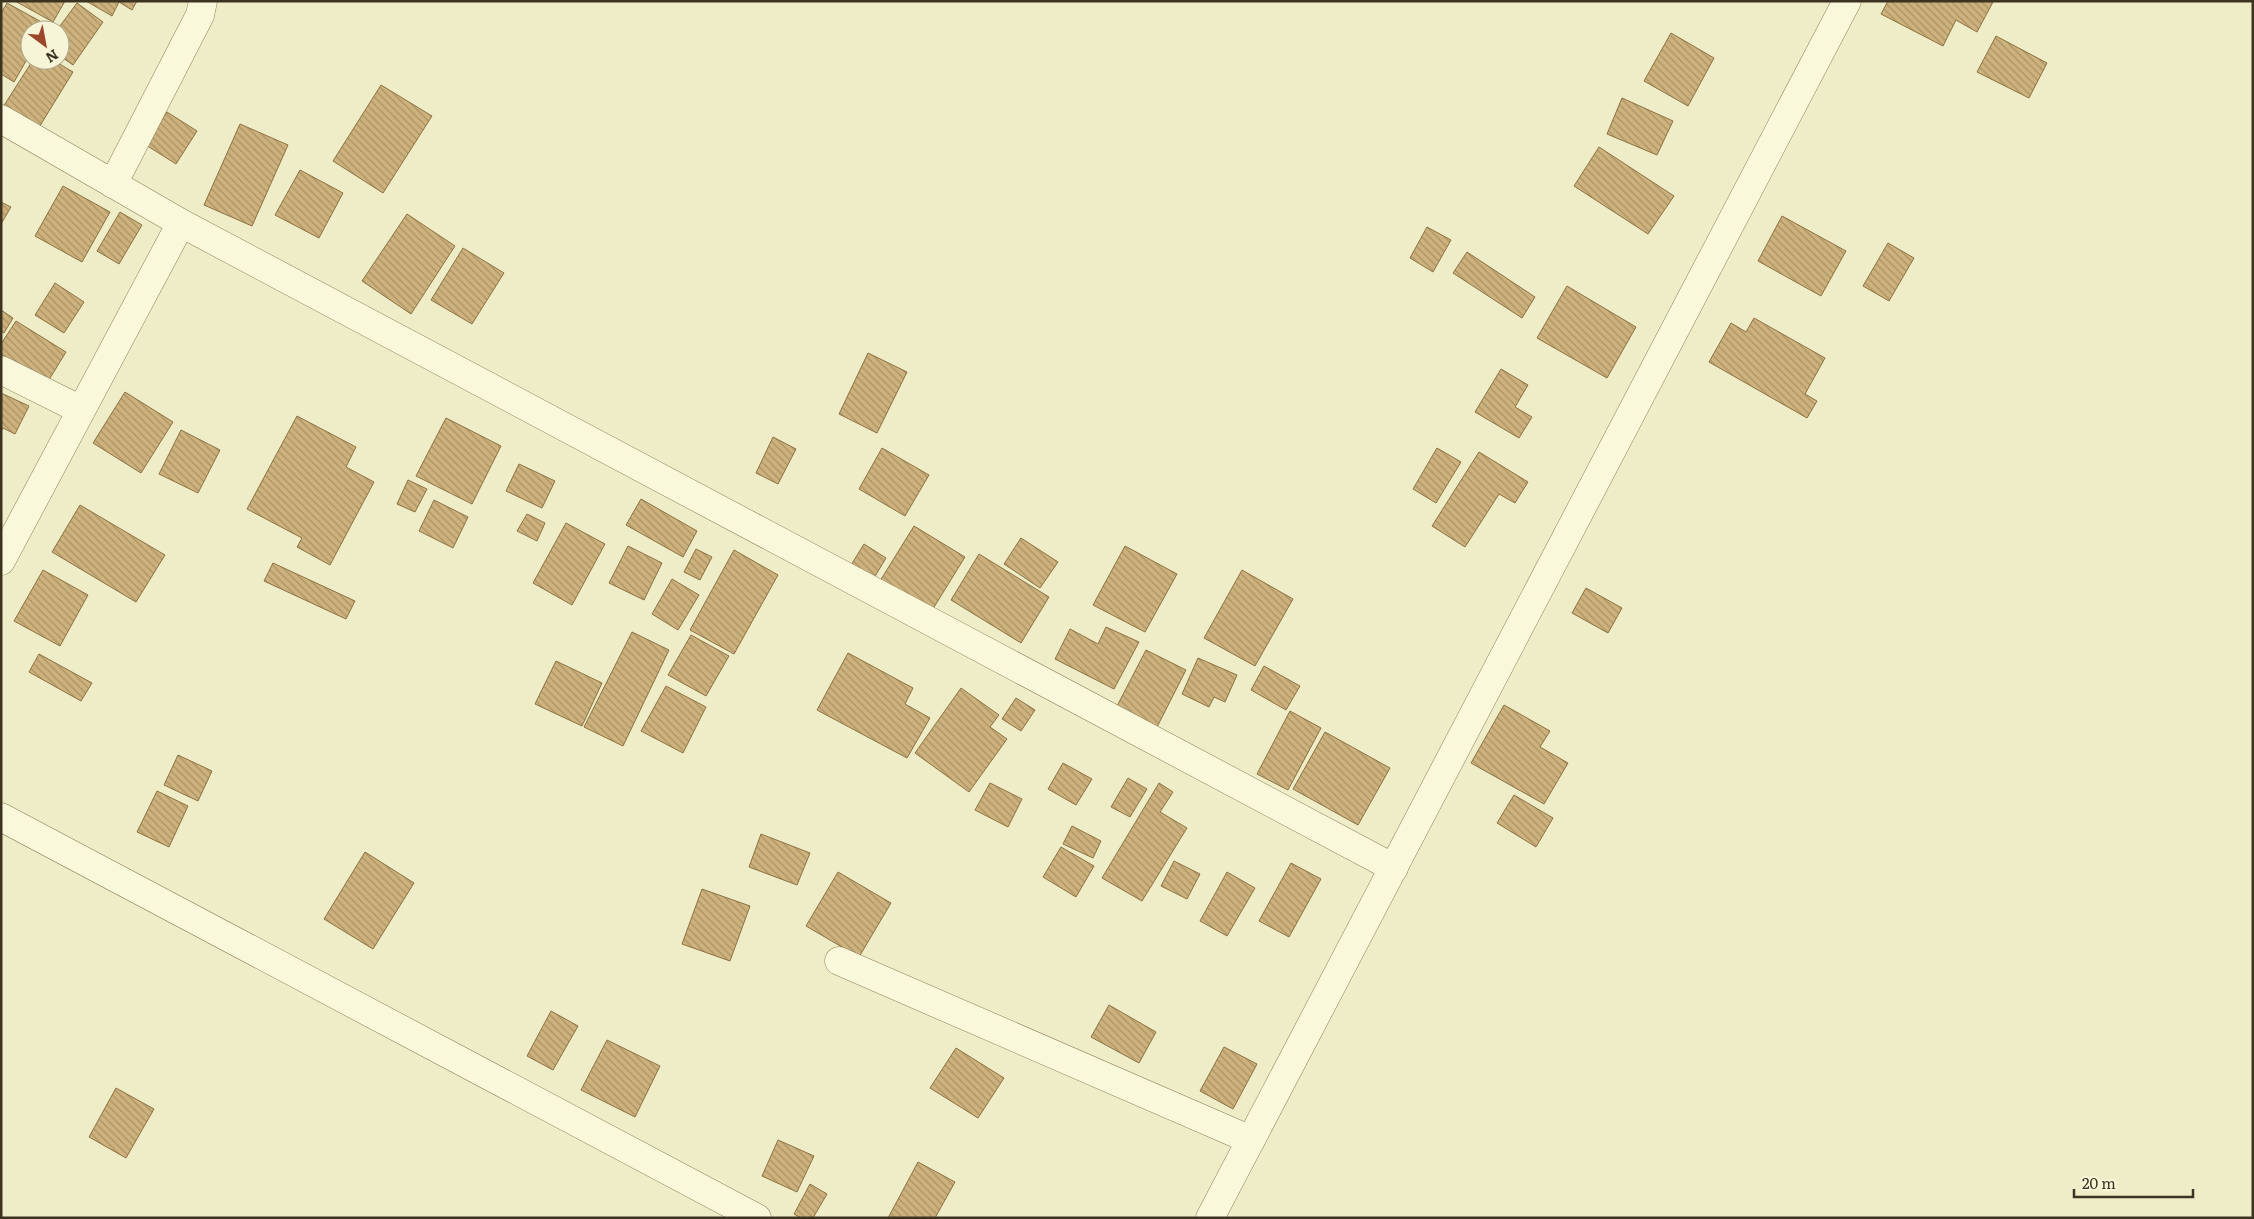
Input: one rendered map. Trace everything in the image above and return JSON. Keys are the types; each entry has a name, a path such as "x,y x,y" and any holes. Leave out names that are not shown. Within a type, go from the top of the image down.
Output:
{"street":[{"path":"113,184 200,15 203,1"},
{"path":"1210,1218 1847,1"},
{"path":"1,118 181,223 1394,868"},
{"path":"1,561 181,223"},
{"path":"1,370 81,410"},
{"path":"1,817 757,1218"},
{"path":"839,961 1251,1140"}],"building":[{"path":"15,1 65,1 54,20 49,20"},
{"path":"86,1 137,1 132,10 119,2 112,16"},
{"path":"1888,1 1993,2 1977,32 1956,20 1943,46 1881,14"},
{"path":"7,3 38,20 20,20 21,70 14,82 1,74 1,13"},
{"path":"77,3 103,22 73,65 70,63 70,20 64,20"},
{"path":"1671,33 1714,58 1688,106 1644,81"},
{"path":"1996,36 2047,63 2029,98 1977,72"},
{"path":"27,70 70,70 73,72 38,129 3,107"},
{"path":"381,85 432,116 383,193 333,161"},
{"path":"1622,98 1673,121 1657,155 1607,134"},
{"path":"167,112 197,131 176,164 146,145"},
{"path":"240,124 288,145 252,226 204,205"},
{"path":"1599,147 1674,196 1648,234 1574,186"},
{"path":"300,170 343,193 319,238 275,215"},
{"path":"63,186 110,212 82,262 35,236"},
{"path":"1,202 11,207 1,224"},
{"path":"120,212 142,225 119,264 97,251"},
{"path":"407,214 455,246 411,314 362,281"},
{"path":"1782,216 1846,251 1821,296 1758,261"},
{"path":"1427,227 1451,240 1433,272 1410,258"},
{"path":"1888,243 1914,258 1889,301 1863,286"},
{"path":"463,248 504,273 472,324 431,300"},
{"path":"1467,252 1535,297 1522,318 1453,273"},
{"path":"55,283 84,302 64,333 35,315"},
{"path":"1567,286 1636,327 1607,378 1537,338"},
{"path":"1,310 13,318 4,333 1,331"},
{"path":"1754,318 1825,358 1805,394 1817,401 1807,418 1709,362 1731,323 1746,332"},
{"path":"16,321 66,352 47,383 1,354 1,344"},
{"path":"868,353 907,372 877,433 839,414"},
{"path":"1501,369 1528,385 1515,407 1532,417 1519,438 1475,412"},
{"path":"125,392 173,422 141,473 93,443"},
{"path":"1,393 29,406 15,434 3,428 1,431"},
{"path":"297,416 356,447 346,467 374,482 330,565 297,547 302,538 247,509"},
{"path":"446,418 501,446 472,504 416,476"},
{"path":"181,430 220,450 198,493 159,474"},
{"path":"773,437 796,449 778,484 756,473"},
{"path":"882,448 929,475 905,516 859,489"},
{"path":"1437,448 1461,462 1436,503 1413,489"},
{"path":"1479,452 1528,482 1515,503 1499,494 1465,547 1432,526"},
{"path":"519,464 555,481 542,508 506,491"},
{"path":"408,480 427,489 415,512 397,504"},
{"path":"641,499 697,531 683,557 626,525"},
{"path":"434,500 468,517 453,548 419,531"},
{"path":"80,505 165,555 136,602 52,552"},
{"path":"527,514 545,523 537,541 517,531"},
{"path":"566,523 605,544 572,605 533,583"},
{"path":"914,526 965,557 931,612 880,581"},
{"path":"1021,538 1058,562 1040,588 1004,564"},
{"path":"864,544 886,558 874,578 851,565"},
{"path":"628,546 662,563 644,600 609,583"},
{"path":"1125,546 1177,574 1145,632 1093,605"},
{"path":"696,549 712,557 700,580 684,572"},
{"path":"734,550 778,575 734,654 690,630"},
{"path":"979,554 1049,597 1021,643 951,600"},
{"path":"273,563 355,601 346,619 264,581"},
{"path":"43,570 88,595 60,646 14,621"},
{"path":"1242,570 1293,599 1255,666 1204,638"},
{"path":"672,579 699,595 678,630 652,614"},
{"path":"1586,588 1622,608 1608,633 1572,613"},
{"path":"1106,627 1139,642 1114,689 1055,659 1070,629 1098,644"},
{"path":"632,632 669,650 623,746 584,727"},
{"path":"691,635 729,656 706,696 668,675"},
{"path":"1146,650 1186,670 1156,729 1116,708"},
{"path":"848,653 913,688 905,704 930,718 907,758 817,710"},
{"path":"39,654 92,683 81,701 29,672"},
{"path":"1198,658 1237,675 1225,702 1214,697 1209,707 1182,694"},
{"path":"556,661 602,683 582,726 535,704"},
{"path":"1264,666 1300,686 1286,710 1251,690"},
{"path":"666,686 706,707 683,753 641,731"},
{"path":"961,688 999,715 990,727 1007,739 969,792 915,753"},
{"path":"1016,698 1035,710 1021,731 1002,719"},
{"path":"1504,705 1550,731 1540,747 1568,763 1544,804 1471,763"},
{"path":"1290,711 1321,728 1288,790 1257,774"},
{"path":"1325,732 1390,768 1358,825 1293,789"},
{"path":"178,755 212,771 198,801 164,785"},
{"path":"1063,763 1092,779 1076,805 1048,789"},
{"path":"1128,778 1147,789 1130,817 1111,807"},
{"path":"990,783 1022,799 1008,827 975,810"},
{"path":"1159,783 1173,792 1160,812 1187,828 1142,901 1102,878"},
{"path":"157,791 188,806 169,847 137,832"},
{"path":"1514,795 1553,818 1536,847 1497,823"},
{"path":"1072,826 1101,841 1093,858 1063,844"},
{"path":"761,834 810,853 797,885 749,867"},
{"path":"1061,847 1094,866 1076,897 1043,877"},
{"path":"365,852 414,883 373,949 324,919"},
{"path":"1174,861 1200,874 1187,899 1161,886"},
{"path":"1291,863 1321,879 1289,937 1259,921"},
{"path":"838,872 891,903 859,957 806,926"},
{"path":"1227,872 1255,888 1227,936 1200,921"},
{"path":"702,889 750,906 730,961 682,944"},
{"path":"1109,1005 1156,1032 1139,1063 1091,1037"},
{"path":"551,1011 578,1026 553,1070 527,1056"},
{"path":"607,1040 660,1066 635,1117 581,1090"},
{"path":"1224,1047 1257,1064 1233,1109 1200,1091"},
{"path":"956,1048 1004,1078 978,1118 930,1088"},
{"path":"116,1088 154,1109 126,1158 89,1137"},
{"path":"778,1140 814,1156 797,1192 762,1176"},
{"path":"918,1162 955,1182 935,1218 888,1218"},
{"path":"810,1184 827,1194 813,1218 801,1218 794,1214"}]}
